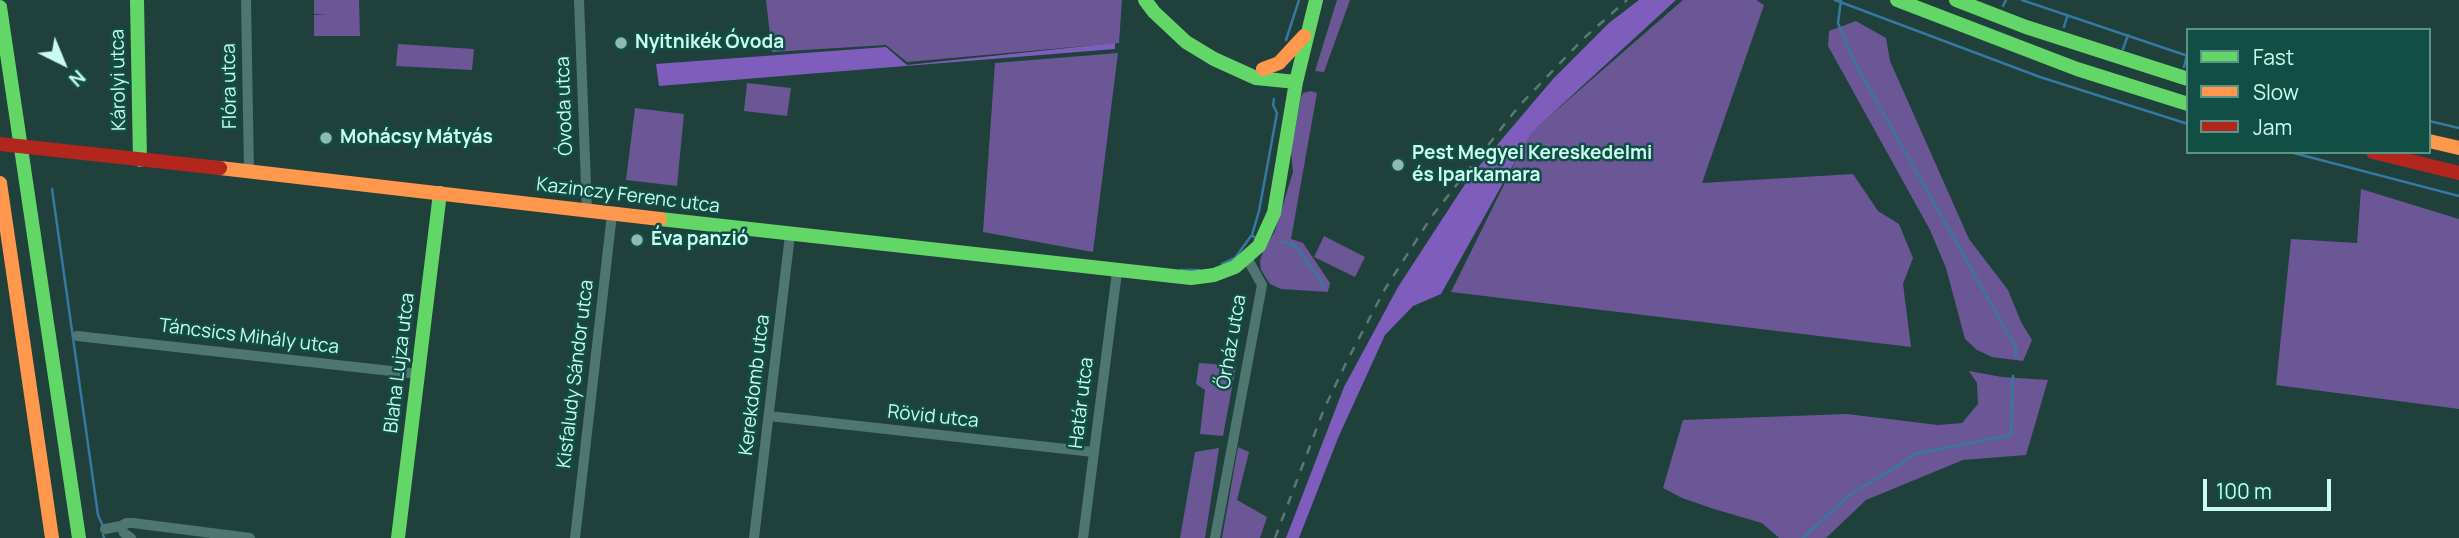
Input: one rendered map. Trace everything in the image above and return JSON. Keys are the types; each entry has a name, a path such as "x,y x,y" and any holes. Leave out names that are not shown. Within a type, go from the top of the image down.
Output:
{"main road":[{"name":"Károlyi utca","path":"137,0 140,160"},
{"path":"1145,0 1186,42 1245,75 1266,75 1296,82"},
{"path":"1247,258 1259,246 1274,213 1290,110 1316,0"},
{"path":"1897,0 2041,56 2137,90 2186,103"},
{"path":"1956,0 2026,27 2186,78"},
{"path":"0,7 79,538"},
{"path":"1266,75 1307,32"},
{"path":"1266,75 1284,94 1290,110"},
{"path":"2431,141 2459,148"},
{"name":"Kazinczy Ferenc utca","path":"0,144 1117,272 1191,278 1214,275 1235,267 1247,258"},
{"path":"2380,154 2459,179"},
{"path":"2416,164 2459,173"},
{"path":"0,183 52,538"},
{"name":"Blaha Lujza utca","path":"398,538 440,193"}],"street":[{"name":"Flóra utca","path":"246,0 248,172"},
{"name":"Óvoda utca","path":"579,0 587,211"},
{"name":"Kisfaludy Sándor utca","path":"575,538 612,214"},
{"name":"Kerekdomb utca","path":"754,538 790,235"},
{"name":"Őrház utca","path":"1215,538 1262,285 1247,258"},
{"name":"Határ utca","path":"1083,538 1117,272"},
{"name":"Táncsics Mihály utca","path":"77,336 418,374"},
{"name":"Rövid utca","path":"769,416 1093,452"},
{"path":"105,528 133,523 160,533 250,538"},
{"path":"121,526 124,533 131,538"}],"shaded area":[{"path":"314,0 359,0 360,36 314,36 314,15 327,14 314,14"},
{"path":"766,0 1122,0 1119,43 907,62 886,45 772,52"},
{"path":"1337,0 1350,0 1324,72 1315,71"},
{"path":"1639,0 1676,0 1531,133 1441,294 1413,306 1385,335 1338,438 1299,538 1286,538 1344,387 1398,287 1469,178 1553,79 1609,23"},
{"path":"1683,0 1756,0 1764,5 1702,183 1853,174 1878,211 1899,224 1913,258 1903,284 1911,347 1451,292 1529,134"},
{"path":"1856,21 1886,38 1890,61 1969,239 2008,290 2021,322 2032,340 2023,361 1992,357 1977,350 1965,339 1946,268 1930,230 1828,46 1829,31"},
{"path":"1115,43 1115,49 659,86 656,64 886,47 907,65"},
{"path":"398,44 474,49 472,70 396,66"},
{"path":"1118,53 1093,252 983,232 995,63"},
{"path":"747,83 791,88 787,116 744,111"},
{"path":"1303,93 1317,93 1291,239 1303,243 1330,283 1328,292 1281,289 1270,284 1261,270 1260,261 1275,231 1293,172 1291,150 1301,97"},
{"path":"635,108 684,114 677,186 626,180"},
{"path":"2361,189 2459,219 2459,409 2276,385 2291,239 2357,243"},
{"path":"1324,236 1365,257 1355,277 1314,257"},
{"path":"1199,363 1236,366 1223,436 1200,434 1205,390 1196,384"},
{"path":"1969,371 2002,377 2048,380 2026,455 1963,460 1866,500 1826,538 1779,538 1762,523 1682,498 1663,488 1683,420 1847,414 1938,425 1962,423 1978,404 1977,383"},
{"path":"1238,447 1249,452 1237,500 1267,517 1260,538 1222,538"},
{"path":"1219,448 1205,538 1180,538 1195,452"}],"waterway":[{"path":"1286,40 1299,0"},
{"path":"1835,0 2040,77 2186,123"},
{"path":"1841,0 1838,23 1856,65 2016,348 2016,357"},
{"path":"2003,6 2006,0"},
{"path":"2022,0 2186,55"},
{"path":"2064,27 2067,17"},
{"path":"2123,49 2128,35"},
{"path":"2184,67 2186,59"},
{"path":"1254,237 1252,235 1277,113 1273,105 1274,99"},
{"path":"2431,121 2459,128"},
{"path":"2298,154 2459,196"},
{"path":"52,189 98,515 103,526"},
{"path":"1222,264 1235,258 1251,236"},
{"path":"1283,242 1294,245 1321,280 1324,288"},
{"path":"1181,270 1199,270"},
{"path":"1803,538 1849,495 1915,454 2011,435 2013,376"}],"railway":[{"path":"1275,538 1324,409 1347,361 1385,289 1432,216 1519,106 1583,39 1627,0"}],"traffic: fast":[{"path":"137,0 140,160"},
{"path":"1145,0 1186,42 1214,59 1256,78 1296,82"},
{"path":"660,219 1191,278 1214,275 1235,267 1259,246 1274,213 1296,82 1316,0"},
{"path":"1897,0 2077,69 2186,103"},
{"path":"1956,0 2026,27 2186,78"},
{"path":"0,7 79,538"},
{"path":"398,538 440,193"}],"traffic: slow":[{"path":"1263,69 1279,63 1304,36"},
{"path":"2431,141 2459,148"},
{"path":"220,168 660,219"},
{"path":"0,183 52,538"}],"traffic: jam":[{"path":"0,144 220,168"},
{"path":"2381,154 2459,173"}],"place":[{"name":"Nyitnikék Óvoda","path":"621,43"},
{"name":"Mohácsy Mátyás","path":"326,138"},
{"name":"Pest Megyei Kereskedelmi és Iparkamara","path":"1398,165"},
{"name":"Éva panzió","path":"637,240"}]}
